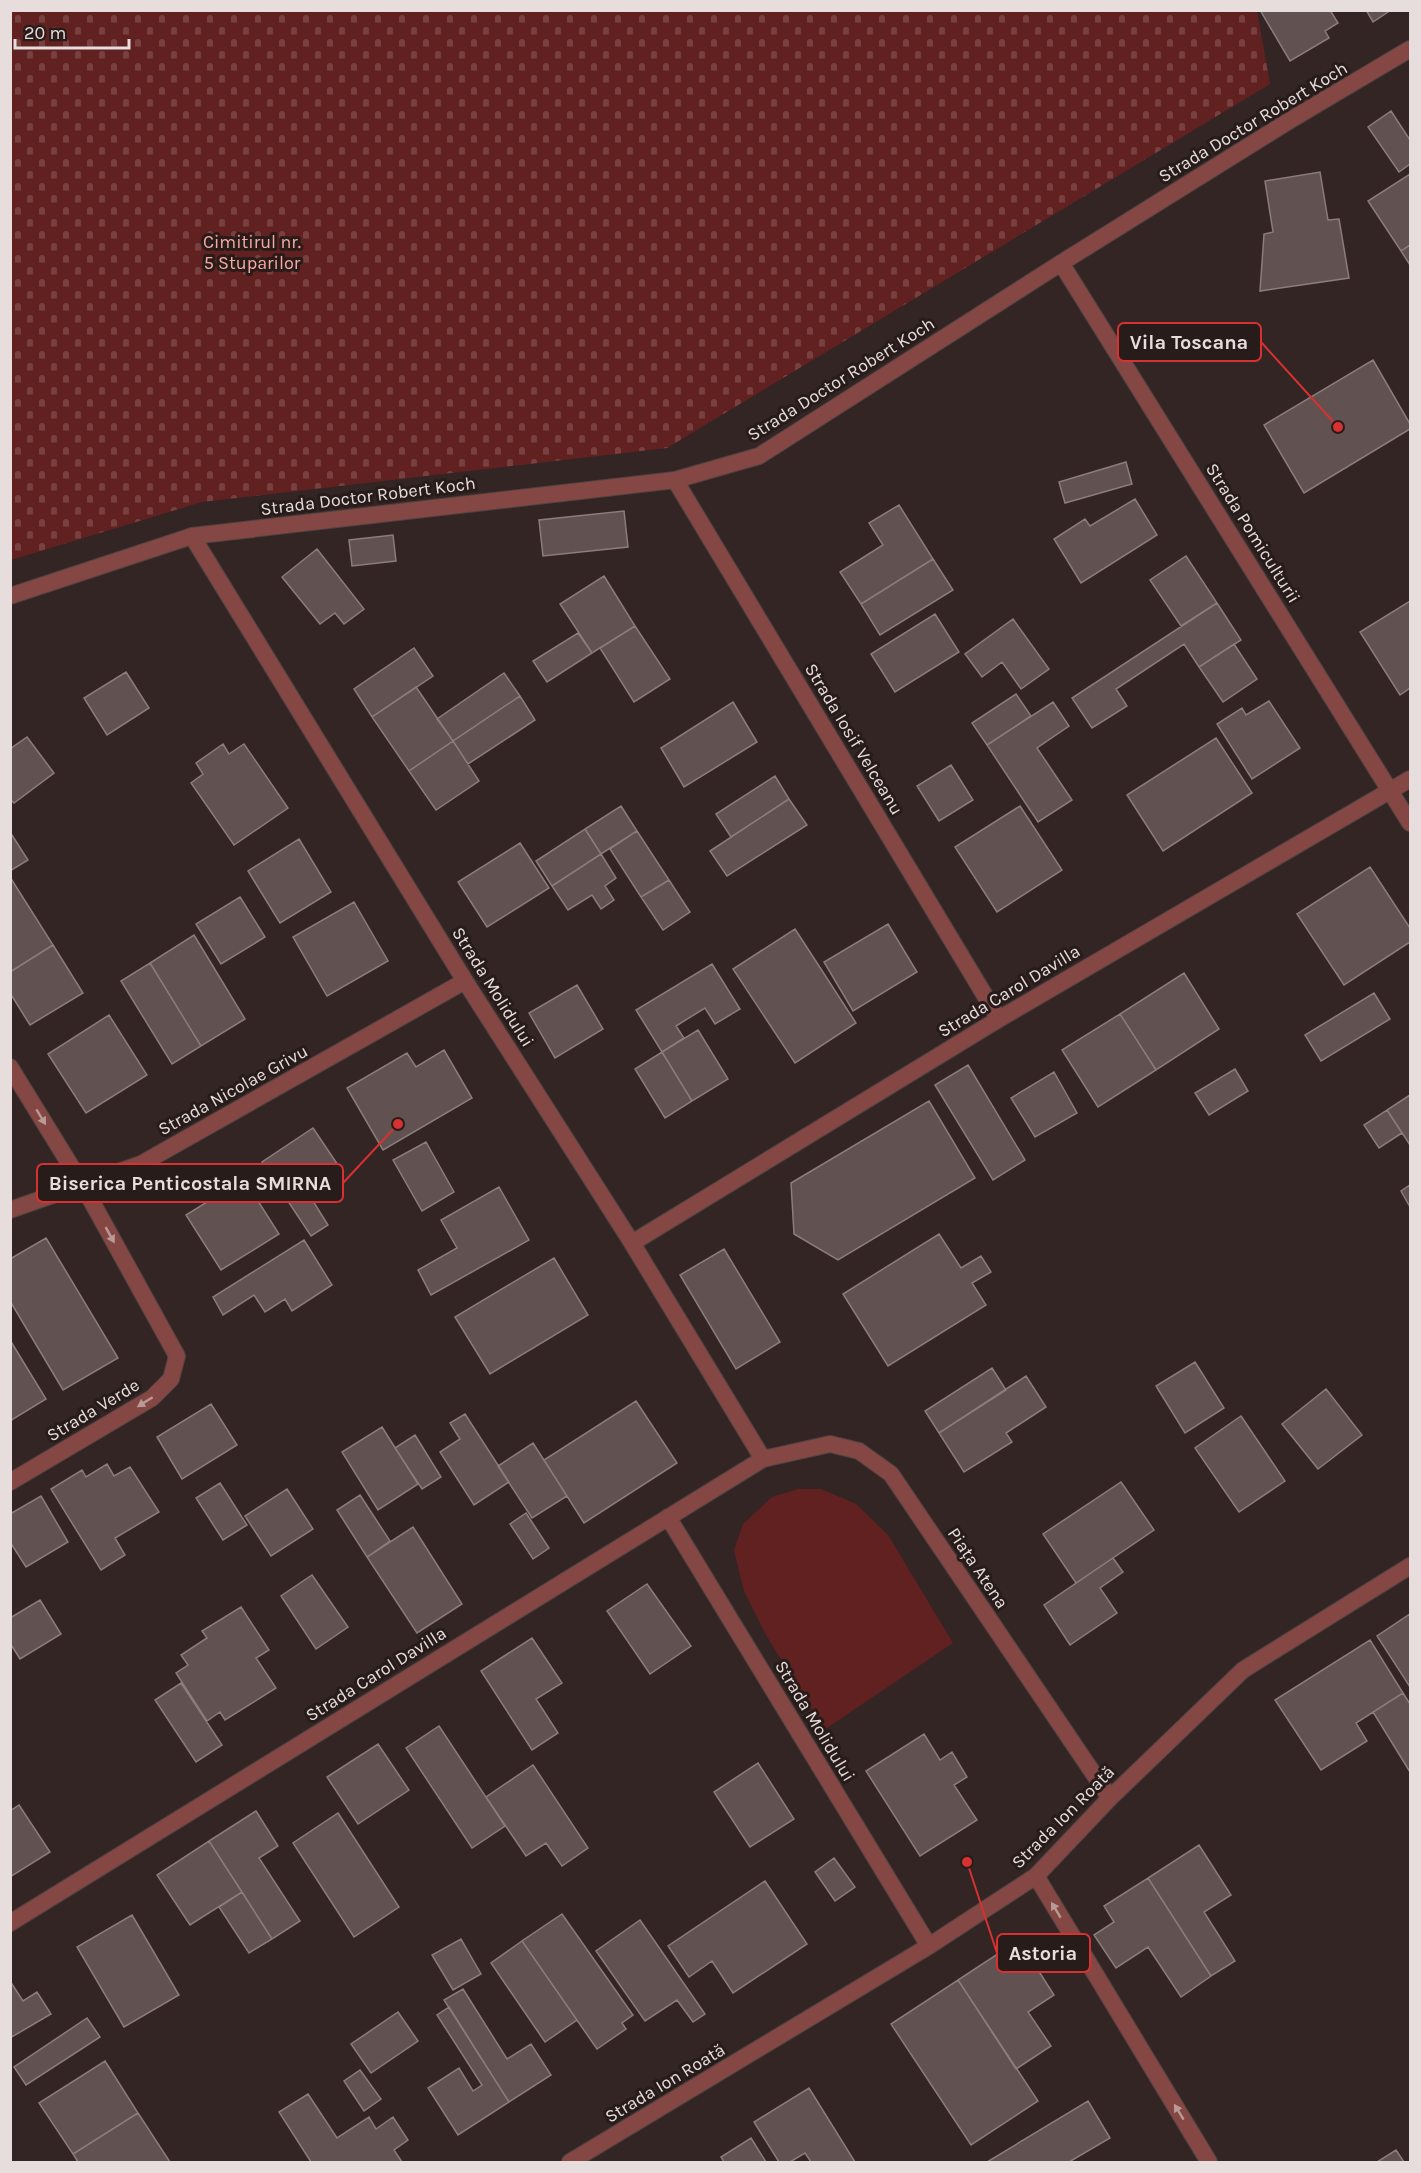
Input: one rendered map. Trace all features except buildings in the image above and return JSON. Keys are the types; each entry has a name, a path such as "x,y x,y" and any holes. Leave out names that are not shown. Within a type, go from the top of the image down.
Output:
{"street":[{"name":"Strada Doctor Robert Koch","path":"10,596 192,536 675,480 759,456 1061,263 1410,49"},
{"name":"Strada Pomiculturii","path":"1061,263 1410,823"},
{"name":"Strada Iosif Velceanu","path":"675,480 999,1019"},
{"name":"Strada Molidului","path":"192,536 465,981 632,1243 763,1459"},
{"name":"Strada Carol Davilla","path":"632,1243 999,1019 1410,780"},
{"name":"Strada Nicolae Grivu","path":"10,1210 141,1164 465,981"},
{"path":"10,1067 82,1184"},
{"name":"Strada Verde","path":"10,1482 153,1398 171,1379 177,1356 82,1184"},
{"name":"Piața Atena","path":"763,1459 830,1444 859,1451 891,1474 1110,1798"},
{"name":"Strada Carol Davilla","path":"10,1923 763,1459"},
{"name":"Strada Molidului","path":"668,1517 929,1946"},
{"name":"Strada Ion Roată","path":"570,2163 929,1946 1036,1876 1110,1798 1243,1670 1410,1566"},
{"path":"1036,1876 1209,2163"}],"green space":[{"name":"Cimitirul nr. 5 Stuparilor","path":"11,10 1257,11 1270,84 667,448 202,502 11,560"},
{"path":"798,1489 821,1489 856,1504 888,1535 953,1643 824,1730 766,1635 744,1591 734,1550 743,1524 772,1497"}],"place":[{"name":"Vila Toscana","path":"1338,427"},
{"name":"Biserica Penticostala SMIRNA","path":"398,1124"},
{"name":"Astoria","path":"967,1862"}]}
